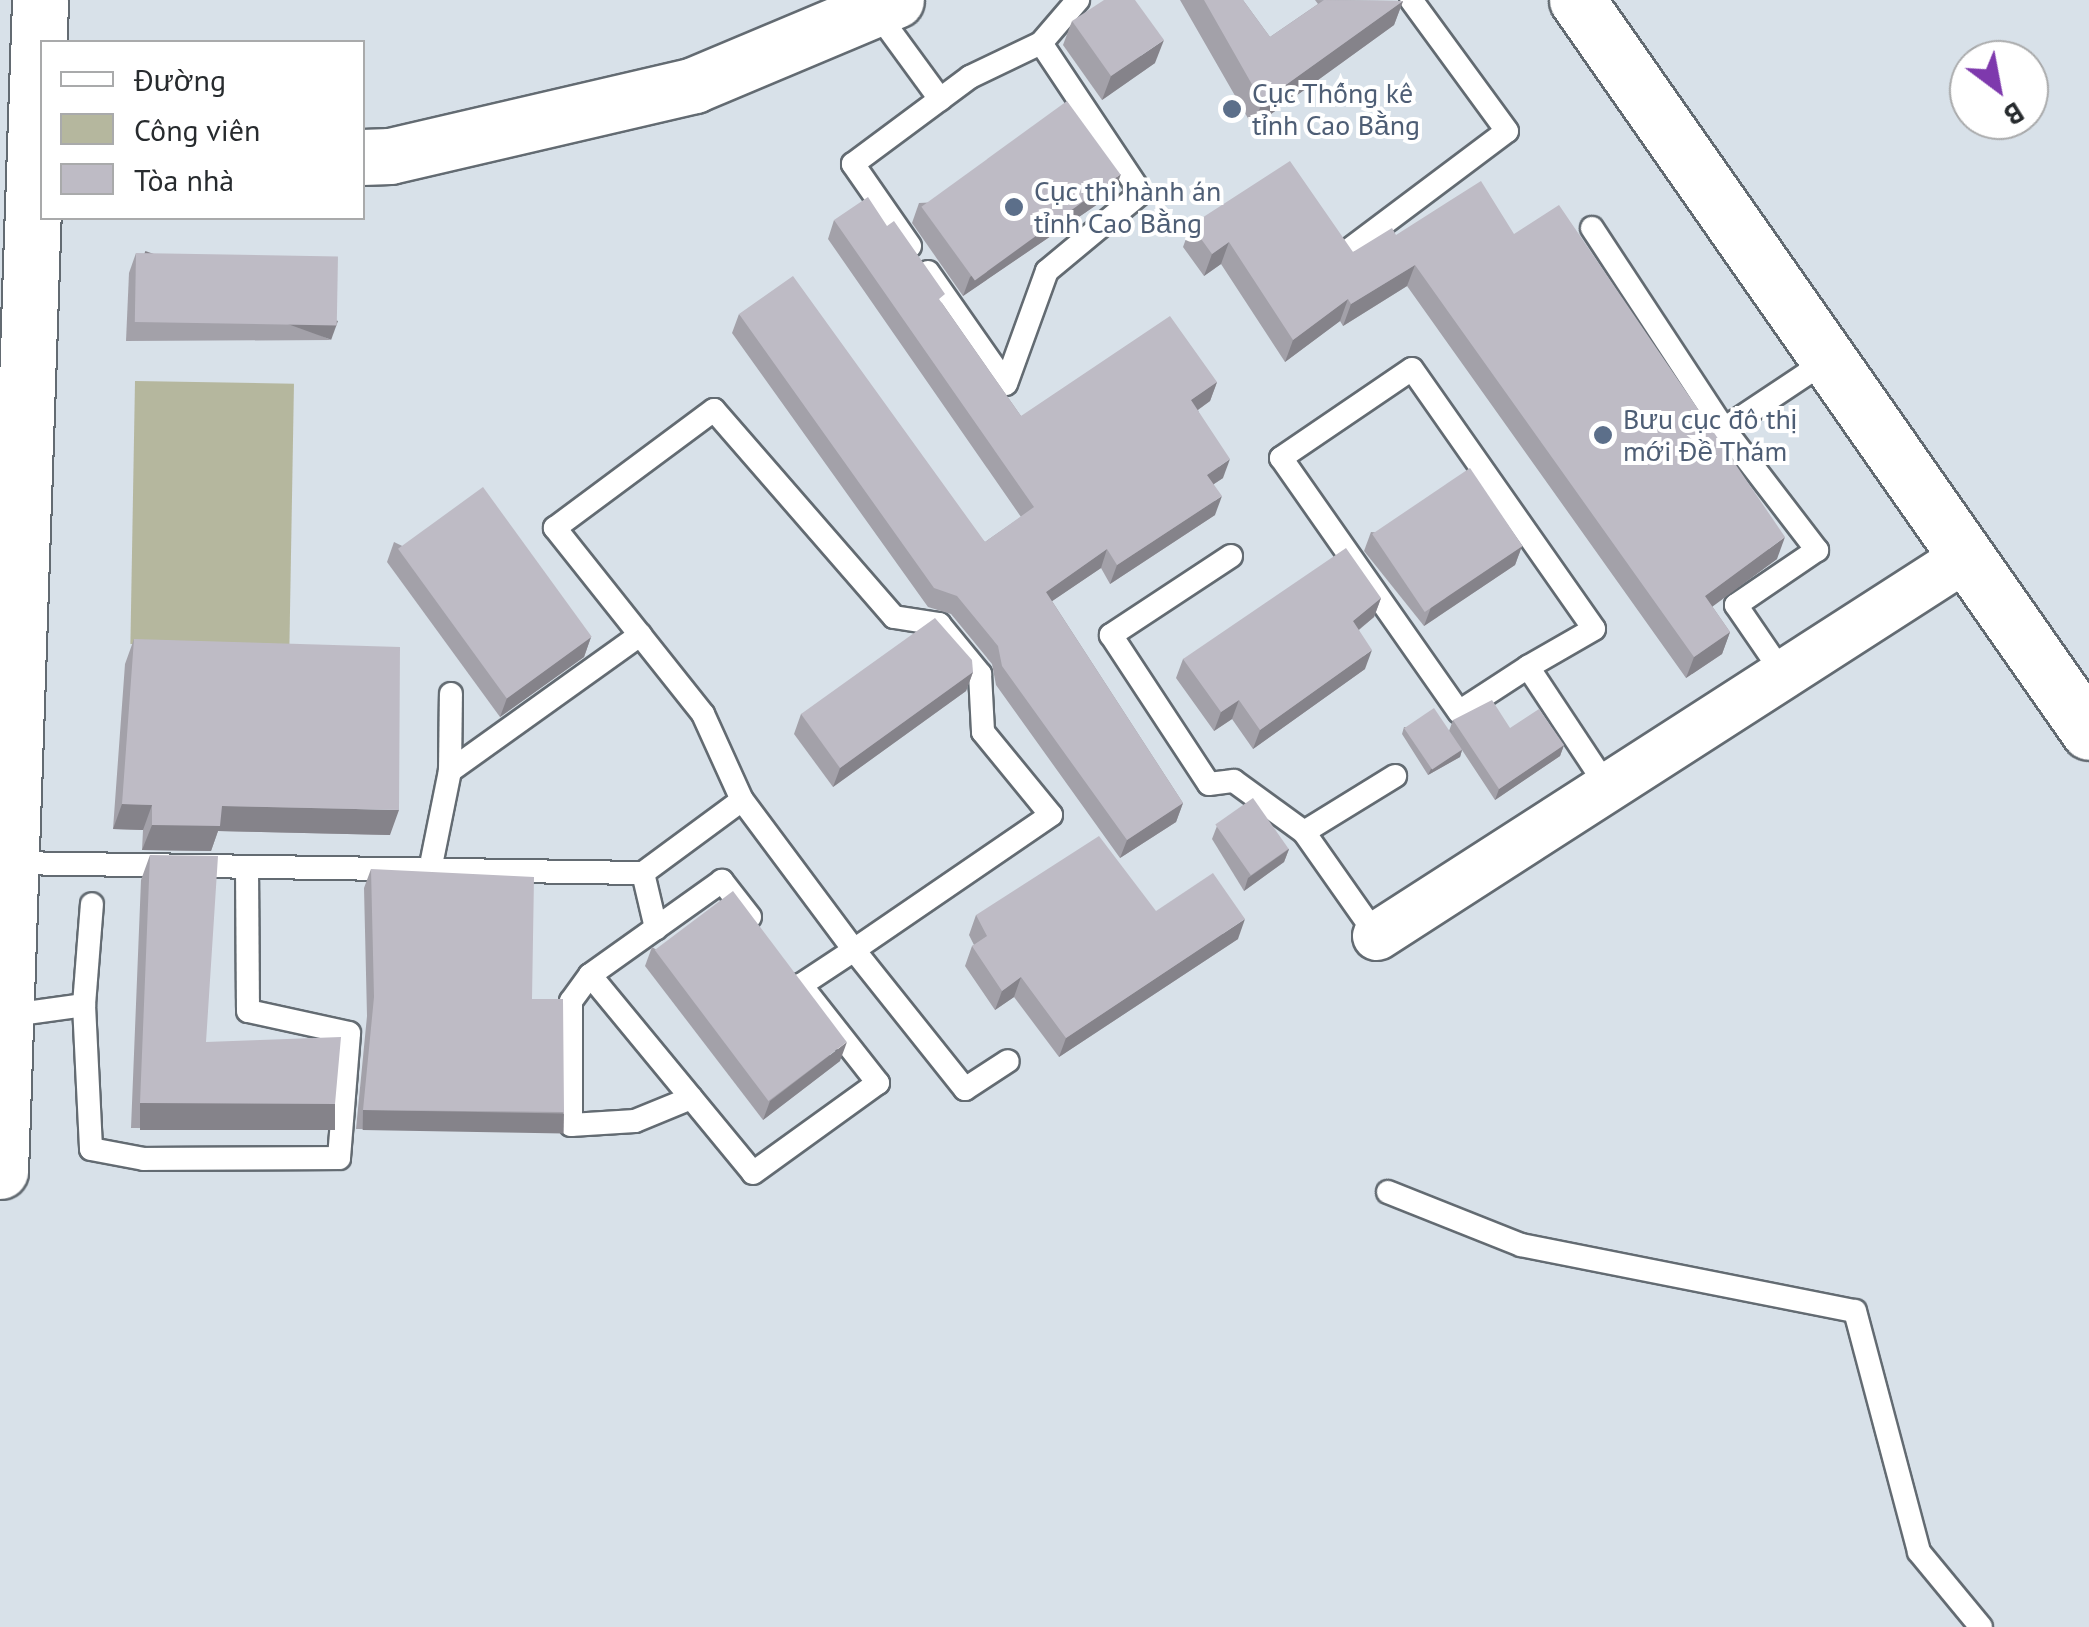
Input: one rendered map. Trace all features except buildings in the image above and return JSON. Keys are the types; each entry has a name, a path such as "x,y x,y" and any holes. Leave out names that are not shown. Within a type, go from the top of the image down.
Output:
{"street":[{"path":"0,1171 39,165 40,0"},
{"path":"1578,0 2089,732"},
{"path":"365,157 390,156 694,85 887,7"},
{"path":"1377,936 1966,556"}],"lane":[{"path":"1042,43 1141,193 1047,271 1006,384 853,164 940,99 1042,43 1078,0"},
{"path":"1350,249 1506,130 1411,0"},
{"path":"887,7 940,99"},
{"path":"1592,228 1724,430 1817,550 1736,605 1784,675"},
{"path":"1724,430 1829,359"},
{"path":"1412,369 1594,630 1528,667 1459,712 1281,458 1412,369"},
{"path":"590,975 753,1173 878,1083 795,978 854,950 1051,815 983,732 980,674 939,624 894,617 714,410 555,528 704,714 742,800 854,950 965,1089 1008,1061"},
{"path":"1231,556 1111,635 1209,784 1234,780 1304,832 1377,936"},
{"path":"450,772 640,635"},
{"path":"1528,667 1608,788"},
{"path":"430,870 450,772 451,694"},
{"path":"1304,832 1394,776"},
{"path":"10,864 643,873 742,800"},
{"path":"92,904 84,1005 91,1148 144,1159 339,1158 349,1033 248,1010 247,867"},
{"path":"643,873 656,928"},
{"path":"690,1098 635,1121 571,1125 571,1001 590,975 722,881 767,940"},
{"path":"5,1016 84,1005"},
{"path":"1388,1192 1521,1245 1855,1311 1919,1552 1981,1627"}],"green space":[{"path":"135,381 294,384 289,647 130,644"}],"place":[{"name":"Cục Thống kê tỉnh Cao Bằng","path":"1232,109"},
{"name":"Cục thi hành án tỉnh Cao Bằng","path":"1014,207"},
{"name":"Bưu cục đô thị mới Đề Thám","path":"1603,435"}]}
